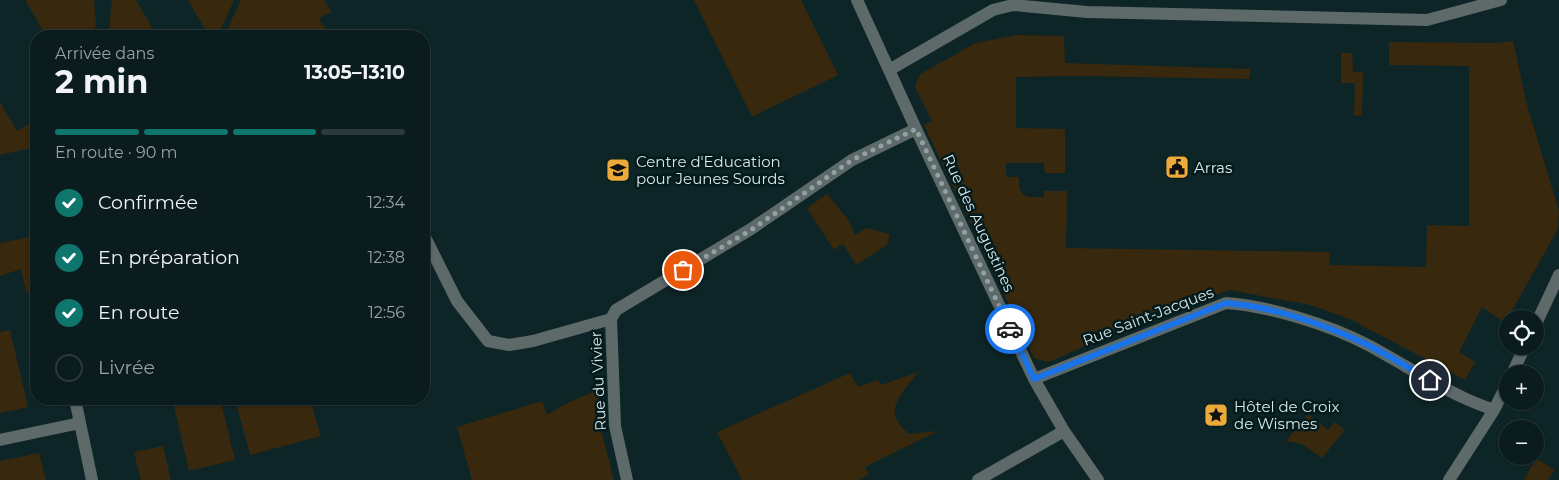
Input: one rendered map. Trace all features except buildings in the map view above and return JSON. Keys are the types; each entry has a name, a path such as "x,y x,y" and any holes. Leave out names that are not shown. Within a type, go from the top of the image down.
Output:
{"street":[{"name":"Rue des Augustines","path":"857,0 1034,379 1064,431 1098,480"},
{"path":"889,70 962,26 993,10 1012,5 1087,12 1427,20 1500,0"},
{"path":"430,247 457,301 488,341 509,344 533,341 614,314 751,230 852,160 916,129"},
{"path":"1543,310 1559,275"},
{"name":"Rue Saint-Jacques","path":"1034,379 1226,303 1293,316 1340,333 1366,344 1462,398 1494,410"},
{"name":"Rue du Vivier","path":"614,314 615,426 627,480"},
{"path":"1449,480 1499,400"},
{"path":"76,405 92,480"},
{"path":"0,440 80,423"},
{"path":"978,480 1064,431"}],"shaded area":[{"path":"25,0 94,0 95,30 42,30"},
{"path":"112,0 136,0 154,30 109,30"},
{"path":"188,0 234,0 221,30 206,30"},
{"path":"241,0 324,0 331,12 319,18 326,30 227,30"},
{"path":"694,0 801,0 838,75 752,117"},
{"path":"1017,35 1064,36 1065,63 1251,69 1249,79 1076,76 1016,77 1016,128 1065,129 1065,173 1045,173 1044,163 1006,163 1006,177 1019,177 1019,187 1022,194 1028,197 1044,197 1044,191 1067,191 1066,248 1329,252 1330,265 1426,267 1427,225 1469,226 1469,66 1389,65 1389,42 1495,43 1513,41 1527,105 1559,211 1558,229 1512,310 1499,310 1499,319 1482,307 1459,352 1475,362 1465,380 1350,319 1310,305 1230,290 1153,316 1049,362 1034,358 924,125 932,121 915,87 920,74 976,43"},
{"path":"1341,53 1352,53 1353,72 1363,72 1362,116 1354,115 1355,83 1341,83"},
{"path":"0,102 17,131 30,123 30,148 0,155"},
{"path":"827,194 847,218 855,235 866,228 890,234 887,245 856,265 843,244 834,250 807,208"},
{"path":"30,237 30,294 26,291 21,269 0,276 0,243"},
{"path":"10,330 28,407 0,413 0,332"},
{"path":"918,372 900,395 895,410 896,417 900,425 909,434 938,431 865,467 869,474 859,480 742,480 717,432 850,373 858,387 878,380 881,385"},
{"path":"600,389 600,426 614,480 472,480 457,427 542,401 547,415 563,405"},
{"path":"174,405 221,405 235,460 189,471"},
{"path":"237,405 312,405 321,436 250,455"},
{"path":"1308,414 1328,430 1335,422 1345,430 1322,458 1302,444 1286,441"},
{"path":"163,446 171,480 141,480 134,452"},
{"path":"39,453 46,480 0,480 0,461"},
{"path":"1544,463 1554,470 1548,480 1524,480 1532,465 1544,465"}],"way so far":[{"path":"683,270 751,230 852,160 916,129 1010,329"}],"place":[{"name":"Arras","path":"1177,167"},
{"name":"Centre d'Education pour Jeunes Sourds","path":"618,170"},
{"name":"Hôtel de Croix de Wismes","path":"1216,415"}],"route":[{"path":"1010,329 1034,379 1226,303 1238,304 1293,316 1340,333 1366,344 1430,380"}]}
